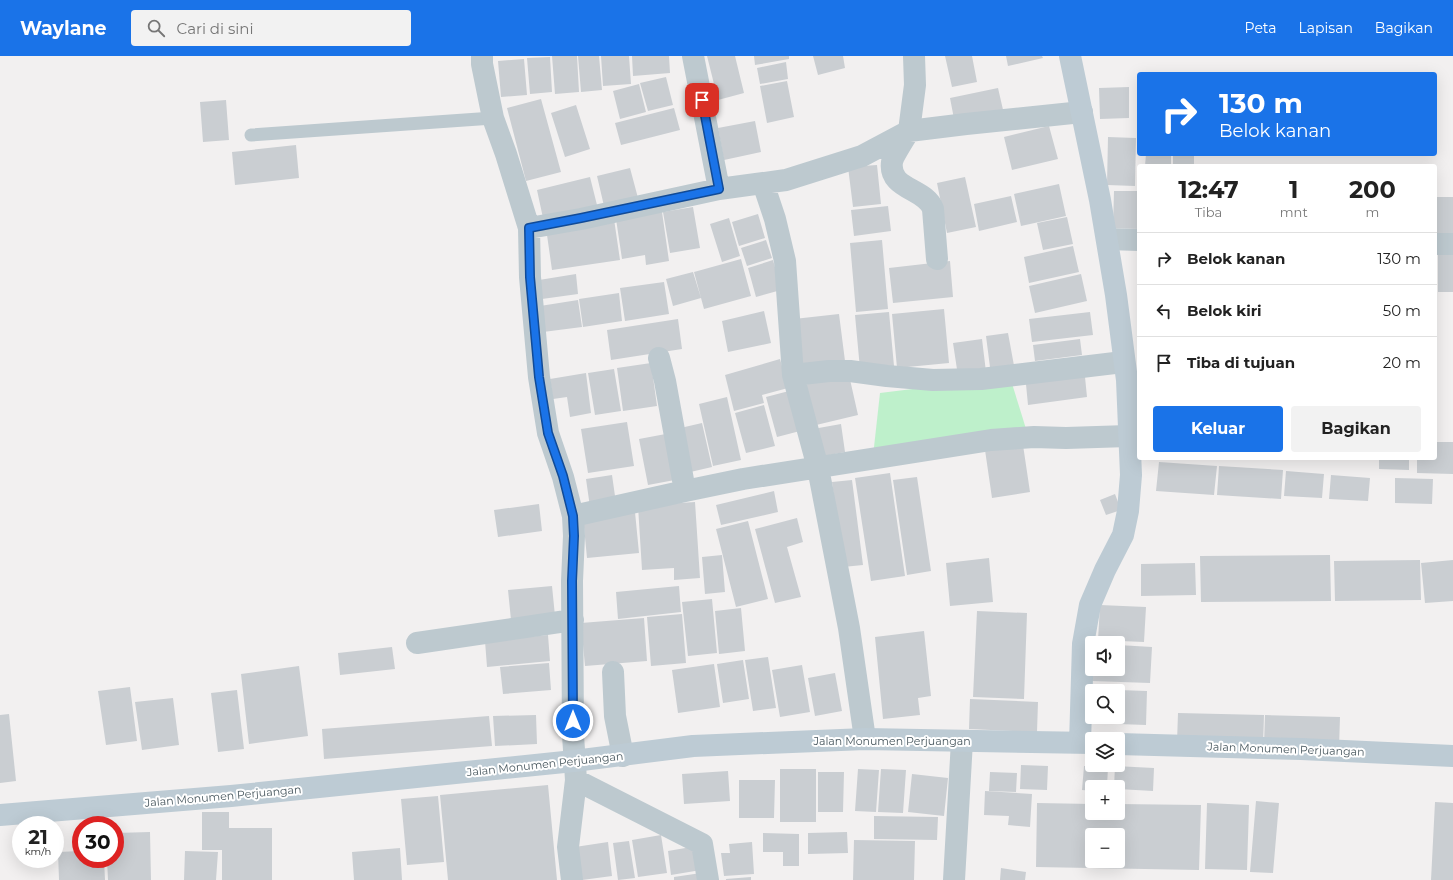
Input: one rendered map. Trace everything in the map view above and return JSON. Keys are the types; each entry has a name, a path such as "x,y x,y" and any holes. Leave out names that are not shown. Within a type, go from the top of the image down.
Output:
{"street":[{"path":"482,56 482,64 493,118 529,228 530,277 539,377 548,433 563,476 573,516 572,620 575,770 568,847 572,880"},
{"path":"693,56 719,189"},
{"path":"914,56 915,85 909,131 892,161 893,171 896,178 904,186 925,197 931,202 933,209 937,259"},
{"path":"1070,56 1107,239 1130,374 1128,436 1131,475 1128,511 1122,535 1104,570 1090,605 1083,644 1086,732"},
{"path":"529,228 719,189 786,180 819,171 862,156 909,131 1082,112"},
{"path":"763,183 775,219 785,261 793,375 818,468 849,628 865,739"},
{"path":"1107,239 1137,240"},
{"path":"1437,244 1453,244"},
{"path":"659,358 665,382 685,492"},
{"path":"793,375 829,371 850,371 933,380 1130,374"},
{"path":"573,516 743,479 991,440 1034,436 1066,438 1128,436"},
{"path":"417,643 572,620"},
{"path":"613,672 615,716 623,756"},
{"name":"Jalan Monumen Perjuangan","path":"0,815 575,770 623,756 693,746 865,739 1085,743"},
{"path":"954,880 962,741"},
{"name":"Jalan Monumen Perjuangan","path":"1125,744 1301,749 1453,756"},
{"path":"575,770 702,844 708,880"}],"lane":[{"path":"251,135 493,118"}],"green space":[{"path":"1010,377 1027,432 873,456 880,393"}],"building":[{"path":"552,56 577,56 579,92 555,94"},
{"path":"578,56 599,56 602,90 581,92"},
{"path":"601,56 629,56 631,84 603,86"},
{"path":"632,56 669,56 670,73 633,76"},
{"path":"707,56 735,56 744,93 718,100"},
{"path":"754,56 789,56 789,59 755,65"},
{"path":"813,56 843,56 845,68 818,75"},
{"path":"945,56 972,56 977,82 952,87"},
{"path":"1006,56 1042,56 1043,58 1008,66"},
{"path":"550,57 552,92 530,94 527,58"},
{"path":"524,59 527,95 501,97 498,61"},
{"path":"786,62 788,79 760,84 757,68"},
{"path":"666,77 673,105 648,111 640,83"},
{"path":"787,81 794,117 767,123 760,86"},
{"path":"639,84 646,112 620,119 613,91"},
{"path":"1129,87 1129,118 1100,119 1099,88"},
{"path":"998,88 1004,114 955,124 950,98"},
{"path":"541,99 561,172 526,181 507,108"},
{"path":"226,100 229,140 203,142 200,102"},
{"path":"576,105 590,149 565,157 551,113"},
{"path":"674,108 680,130 621,145 615,123"},
{"path":"755,121 761,152 724,160 718,128"},
{"path":"1049,126 1058,159 1012,170 1004,137"},
{"path":"1108,137 1136,138 1135,186 1107,185"},
{"path":"296,145 299,178 235,185 232,152"},
{"path":"1146,156 1171,156 1171,164 1145,164"},
{"path":"1173,156 1194,156 1194,164 1173,164"},
{"path":"877,165 881,204 853,207 848,167"},
{"path":"630,168 638,198 604,206 597,176"},
{"path":"590,177 597,205 543,218 537,190"},
{"path":"965,177 976,227 947,233 937,183"},
{"path":"1059,184 1066,216 1021,226 1014,194"},
{"path":"1114,191 1137,191 1137,229 1113,228"},
{"path":"1011,196 1017,222 979,231 974,204"},
{"path":"1437,197 1453,197 1453,235 1437,235"},
{"path":"888,206 891,231 854,236 851,210"},
{"path":"693,207 700,248 670,253 663,212"},
{"path":"662,212 669,261 646,265 645,255 622,259 616,219"},
{"path":"758,214 765,238 739,246 732,222"},
{"path":"1067,217 1073,244 1043,250 1037,223"},
{"path":"729,218 740,256 722,262 710,224"},
{"path":"614,219 620,260 552,270 546,228"},
{"path":"766,240 772,258 747,266 741,248"},
{"path":"882,240 888,309 856,312 850,243"},
{"path":"1073,246 1079,272 1029,283 1024,257"},
{"path":"1438,253 1453,253 1453,292 1438,292"},
{"path":"741,259 751,296 704,309 694,272"},
{"path":"773,260 781,290 756,297 748,268"},
{"path":"950,261 953,297 893,303 889,268"},
{"path":"693,272 701,298 673,306 666,279"},
{"path":"576,274 578,294 542,299 539,280"},
{"path":"1081,274 1087,301 1035,313 1029,286"},
{"path":"664,282 669,314 625,321 620,288"},
{"path":"619,293 622,321 583,327 579,299"},
{"path":"578,300 582,327 543,332 540,306"},
{"path":"944,309 949,363 897,368 892,314"},
{"path":"764,311 771,343 728,352 722,321"},
{"path":"889,312 894,366 860,369 855,315"},
{"path":"1090,312 1093,335 1032,342 1029,319"},
{"path":"839,314 845,361 800,367 794,319"},
{"path":"678,319 682,349 611,360 607,330"},
{"path":"1008,333 1015,371 991,375 986,336"},
{"path":"982,339 986,372 958,376 953,343"},
{"path":"1080,339 1082,355 1035,361 1033,345"},
{"path":"780,359 788,388 762,395 764,403 734,411 725,375"},
{"path":"651,363 657,406 623,411 617,368"},
{"path":"1084,367 1087,397 1028,405 1025,374"},
{"path":"614,369 621,411 595,415 588,373"},
{"path":"586,373 591,413 570,417 567,397 553,399 550,379"},
{"path":"849,375 858,415 812,426 803,385"},
{"path":"789,391 800,431 777,437 766,397"},
{"path":"727,397 741,460 713,466 699,404"},
{"path":"764,405 775,446 746,453 735,413"},
{"path":"627,422 634,466 588,473 581,429"},
{"path":"702,423 712,467 686,473 676,429"},
{"path":"841,424 845,452 819,457 813,429"},
{"path":"671,433 680,479 648,485 639,439"},
{"path":"1437,442 1453,442 1453,474 1417,473 1417,460 1437,460"},
{"path":"1023,445 1030,492 992,498 985,450"},
{"path":"1379,460 1409,460 1409,470 1379,469"},
{"path":"1159,462 1217,466 1214,495 1156,491"},
{"path":"1219,466 1283,470 1281,499 1217,495"},
{"path":"1286,471 1324,474 1322,498 1284,496"},
{"path":"890,473 905,576 871,581 855,478"},
{"path":"612,475 616,503 590,507 586,479"},
{"path":"1331,475 1370,478 1368,501 1329,499"},
{"path":"917,477 931,571 907,575 893,480"},
{"path":"1395,478 1433,479 1432,504 1395,503"},
{"path":"852,480 863,565 843,567 832,482"},
{"path":"774,491 778,512 721,525 716,505"},
{"path":"1115,494 1121,510 1106,515 1100,500"},
{"path":"695,502 700,578 674,580 674,568 642,570 638,506"},
{"path":"539,504 542,531 498,537 494,510"},
{"path":"635,512 639,553 587,558 583,517"},
{"path":"797,518 803,542 787,547 801,597 775,603 755,529"},
{"path":"748,521 768,599 736,607 716,529"},
{"path":"722,555 725,592 705,594 702,557"},
{"path":"1330,555 1331,601 1201,602 1200,556"},
{"path":"989,558 993,602 950,606 946,563"},
{"path":"1420,560 1421,600 1335,601 1334,561"},
{"path":"1453,560 1453,601 1425,603 1421,563"},
{"path":"1195,563 1196,595 1141,596 1141,564"},
{"path":"552,586 555,616 511,620 508,590"},
{"path":"679,586 681,612 618,619 616,592"},
{"path":"712,599 717,653 688,656 682,602"},
{"path":"1100,605 1146,607 1144,642 1125,641 1125,636 1098,636"},
{"path":"741,608 745,651 719,654 715,611"},
{"path":"977,611 1027,613 1024,699 973,697"},
{"path":"682,614 686,663 651,666 647,617"},
{"path":"644,618 647,661 585,666 581,623"},
{"path":"924,631 931,696 918,698 920,715 883,719 875,637"},
{"path":"548,635 550,661 487,667 485,641"},
{"path":"1125,645 1152,647 1150,683 1091,681 1091,676 1125,676"},
{"path":"392,647 395,669 340,675 338,653"},
{"path":"768,657 776,708 753,711 745,660"},
{"path":"743,660 749,699 723,703 717,664"},
{"path":"549,663 551,690 503,694 500,667"},
{"path":"714,664 720,707 678,713 672,670"},
{"path":"802,665 810,712 780,717 772,670"},
{"path":"299,666 308,736 249,744 241,674"},
{"path":"835,673 842,711 815,716 808,678"},
{"path":"130,687 137,741 106,745 98,691"},
{"path":"237,690 244,749 218,752 211,693"},
{"path":"1125,690 1147,691 1146,725 1118,724 1125,724"},
{"path":"173,698 179,745 142,750 135,702"},
{"path":"970,699 1038,702 1037,732 969,729"},
{"path":"1178,713 1264,715 1263,745 1177,742"},
{"path":"9,714 16,781 0,783 0,715"},
{"path":"536,715 537,744 495,746 493,716"},
{"path":"1265,715 1340,717 1339,748 1264,745"},
{"path":"489,716 492,746 324,759 322,729"},
{"path":"1021,765 1048,766 1047,790 1020,789"},
{"path":"1084,766 1085,772 1108,772 1107,780 1085,780 1085,790 1082,790"},
{"path":"1125,767 1154,768 1153,791 1125,789 1125,780 1114,780 1115,772 1125,772"},
{"path":"780,769 816,769 816,822 780,822"},
{"path":"858,769 879,770 876,812 855,811"},
{"path":"881,769 906,770 903,813 878,812"},
{"path":"728,771 730,801 684,804 682,774"},
{"path":"818,772 844,772 843,812 818,812"},
{"path":"990,772 1017,773 1016,792 989,791"},
{"path":"912,774 948,778 944,816 908,812"},
{"path":"739,780 775,780 774,818 739,818"},
{"path":"548,785 557,880 448,880 440,795"},
{"path":"985,791 1032,794 1030,827 1008,825 1009,816 984,815"},
{"path":"438,796 444,862 407,865 401,799"},
{"path":"1256,801 1279,803 1273,873 1250,872"},
{"path":"1435,802 1453,803 1453,880 1431,880"},
{"path":"1037,803 1085,804 1085,820 1125,820 1125,804 1201,805 1199,870 1090,868 1125,868 1125,828 1085,828 1085,868 1036,867"},
{"path":"1207,803 1249,805 1247,870 1205,869"},
{"path":"202,812 229,812 229,828 272,828 272,880 222,880 222,850 202,850"},
{"path":"874,816 938,817 937,840 874,839"},
{"path":"150,832 151,880 108,880 107,868 124,868 124,833"},
{"path":"847,832 848,853 808,854 808,833"},
{"path":"763,833 799,834 799,866 783,866 783,852 763,852"},
{"path":"661,835 667,873 638,877 632,840"},
{"path":"854,840 915,841 914,880 853,880"},
{"path":"629,841 635,878 618,880 613,843"},
{"path":"608,842 612,876 582,880 575,847"},
{"path":"752,842 754,874 724,876 721,853 730,853 729,844"},
{"path":"697,846 701,870 671,875 668,851"},
{"path":"400,848 402,880 354,880 352,852"},
{"path":"72,851 72,868 104,868 105,880 59,880 59,868 64,868 64,852"},
{"path":"185,851 218,852 216,880 184,880"},
{"path":"1001,868 1026,872 1025,880 1000,880"},
{"path":"701,873 702,880 674,880 674,877"},
{"path":"751,877 751,880 726,880 726,879"}],"route":[{"path":"573,721 573,516 563,476 548,433 539,377 530,277 529,228 719,189 702,100"}]}
